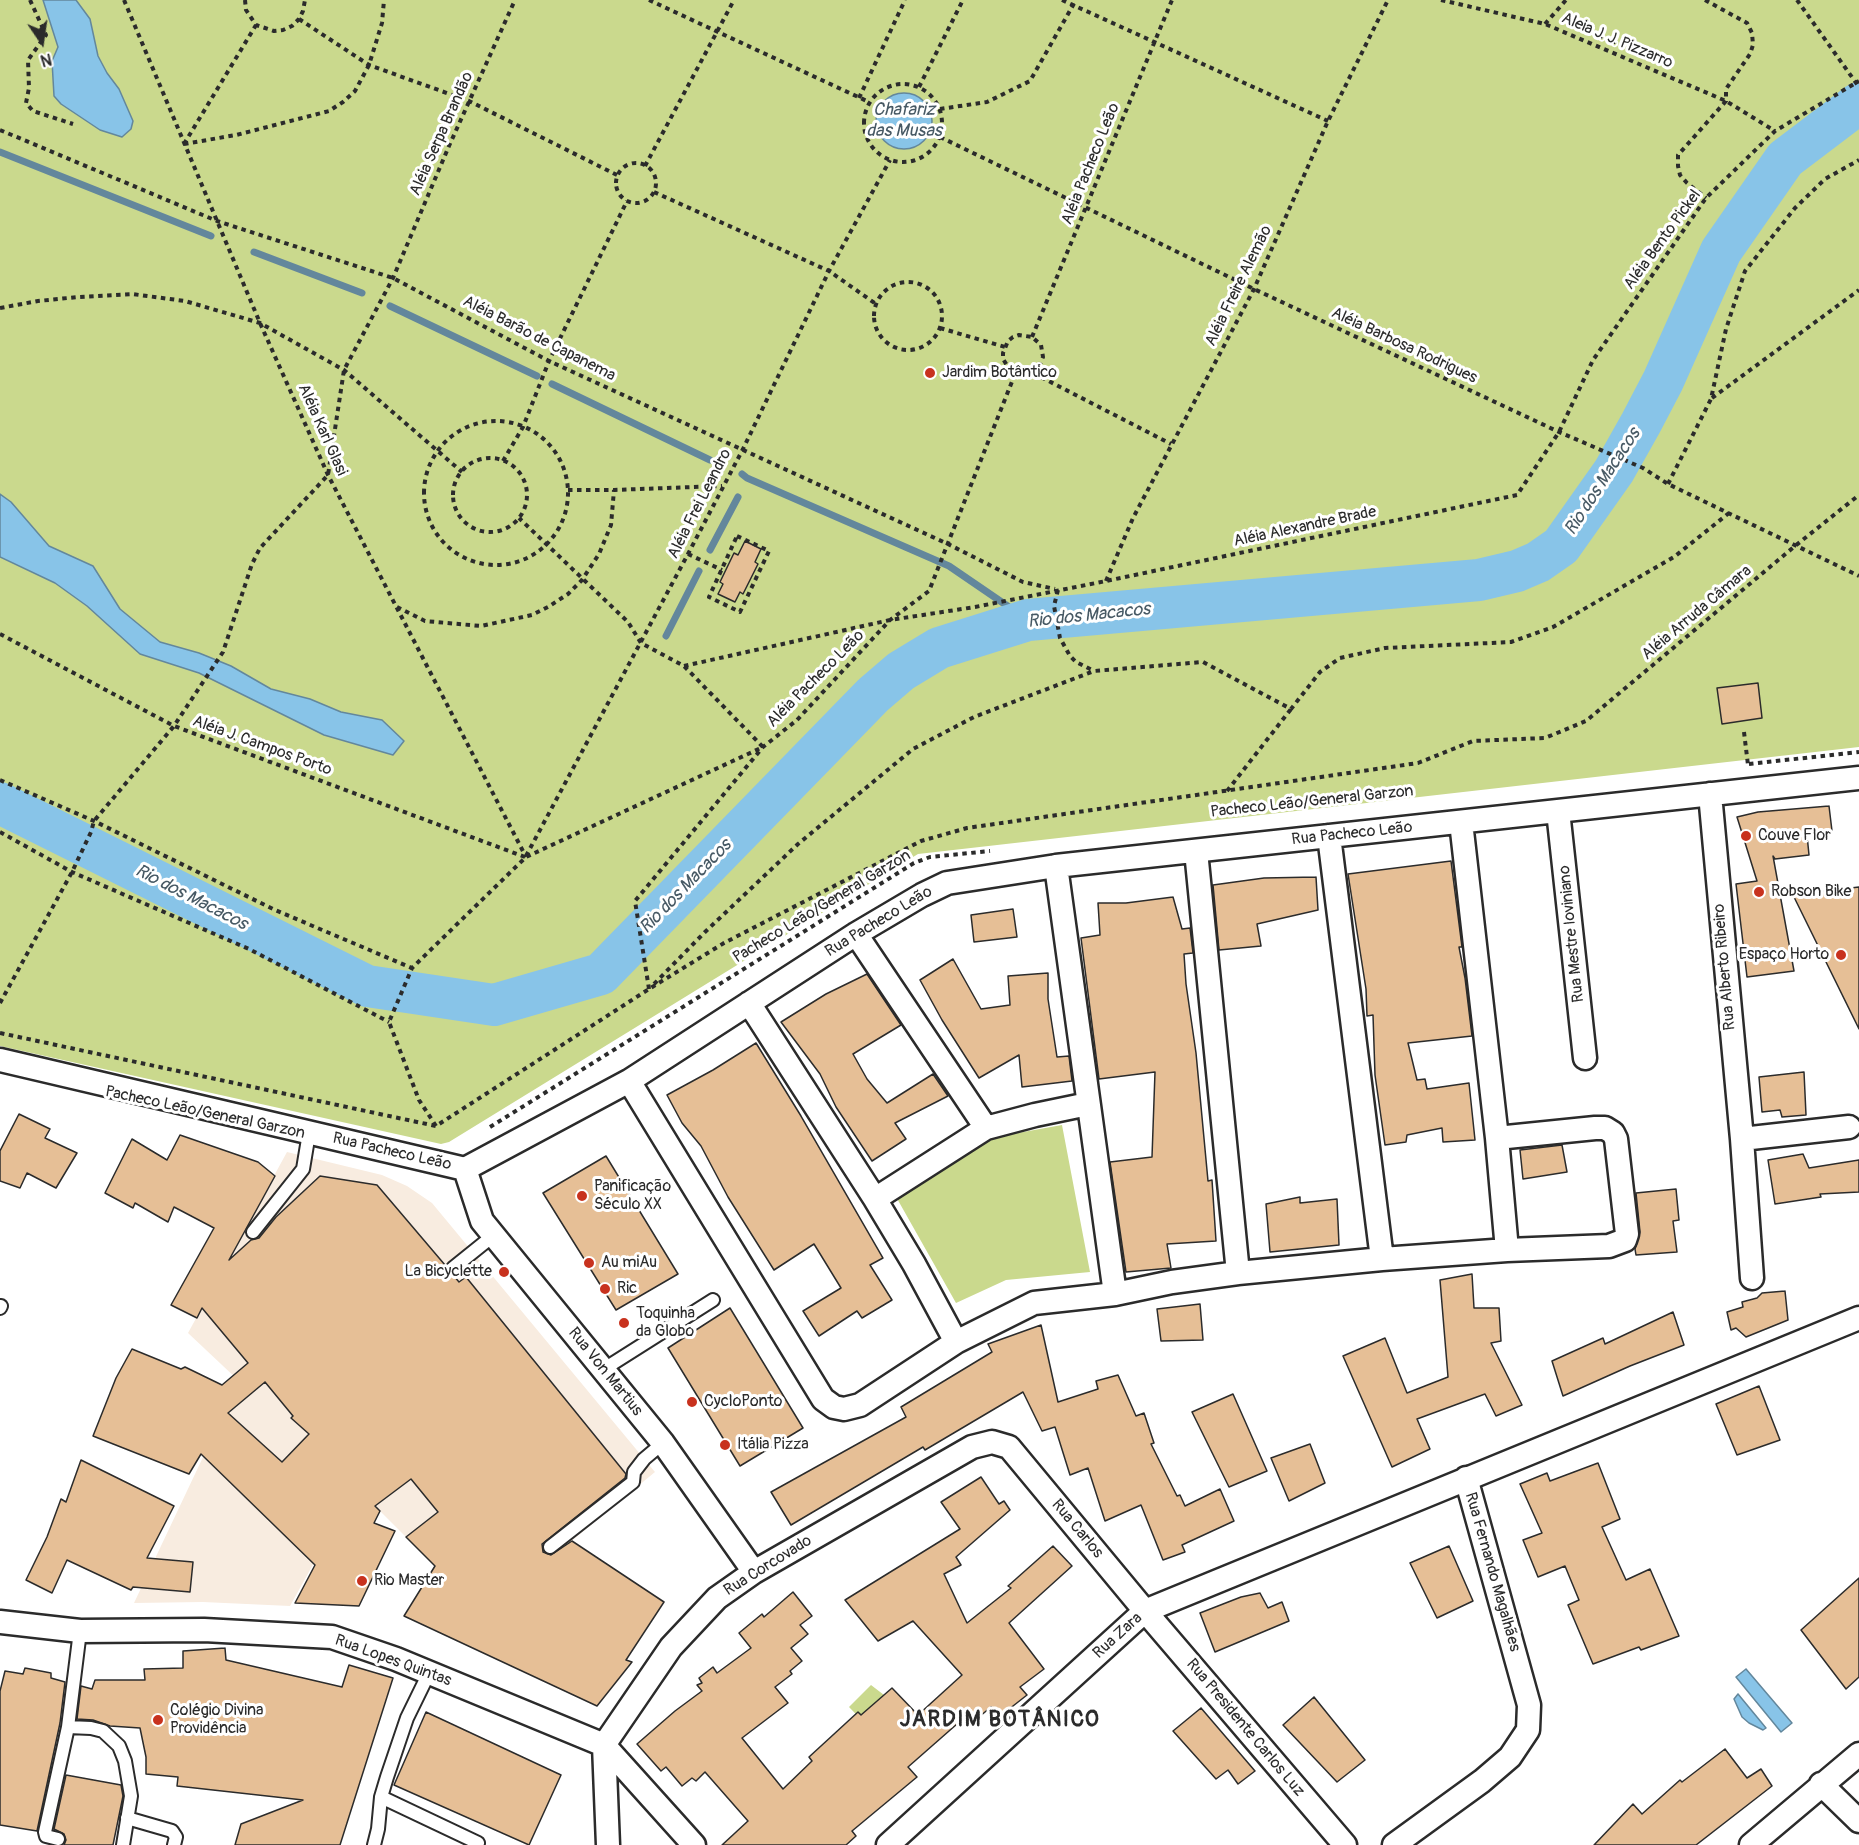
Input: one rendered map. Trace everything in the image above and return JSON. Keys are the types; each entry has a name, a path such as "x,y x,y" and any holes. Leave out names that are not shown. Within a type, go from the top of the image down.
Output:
{"street":[{"name":"Rua Pacheco Leão","path":"0,1060 465,1169 629,1081 856,934 934,888 947,883 1056,866 1859,778"},
{"name":"Rua Alberto Ribeiro","path":"1710,794 1742,1139 1752,1278"},
{"name":"Rua Mestre Ioviniano","path":"1558,811 1585,1058"},
{"path":"1461,822 1497,1138 1507,1250"},
{"path":"1329,836 1382,1259"},
{"path":"1197,851 1238,1273"},
{"path":"1056,866 1115,1294"},
{"path":"856,934 986,1128"},
{"path":"748,1003 875,1199 914,1264 956,1342"},
{"path":"629,1081 823,1399 834,1407 844,1409 860,1405 956,1342 1034,1303 1115,1294 1172,1282 1238,1273 1382,1259 1507,1250 1609,1246 1625,1240 1627,1234 1616,1139 1613,1133 1605,1128 1596,1128 1497,1138"},
{"path":"875,1199 986,1128 1088,1104"},
{"path":"1742,1139 1849,1127"},
{"name":"Rua Von Martius","path":"465,1169 482,1221 663,1443 754,1572"},
{"name":"Rua Fernando Magalhães","path":"1394,1845 1482,1781 1510,1757 1528,1730 1529,1705 1466,1479 1859,1318"},
{"name":"Rua Corcovado","path":"604,1745 670,1647 717,1598 754,1572 972,1448 992,1442 1009,1447"},
{"name":"Rua Carlos","path":"1009,1447 1145,1611"},
{"name":"Rua Zara","path":"888,1845 1145,1611 1466,1479"},
{"name":"Rua Presidente Carlos Luz","path":"1145,1611 1345,1845"},
{"name":"Rua Lopes Quintas","path":"0,1622 80,1631 204,1630 332,1637 396,1659 604,1745 694,1845"},
{"path":"604,1745 608,1845"},
{"path":"1751,1845 1859,1754"},
{"path":"1821,1785 1859,1821"}],"lane":[{"path":"253,1232 303,1169 309,1133"},
{"path":"453,1268 494,1235"},
{"path":"603,1369 713,1300"},
{"path":"550,1547 633,1482 634,1472 644,1459 663,1443"},
{"path":"58,1839 46,1836 45,1832 68,1726 80,1631"},
{"path":"374,1845 381,1797 407,1718 429,1673"},
{"path":"68,1726 103,1731 118,1746 125,1761 131,1796 123,1845"},
{"path":"381,1797 478,1843"},
{"path":"127,1818 172,1831 176,1837 174,1845"}],"path":[{"path":"30,0 46,35 28,60 29,88 26,103 33,111 73,124"},
{"name":"Aléia Karl Glasi","path":"124,0 260,323 328,476 526,857"},
{"path":"245,0 246,10 256,25 274,31 292,26 299,19 305,0"},
{"path":"184,144 236,135 329,111 343,102 355,91 369,65 382,24 384,0"},
{"name":"Aléia Serpa Brandão","path":"328,476 344,370 393,278 515,0"},
{"path":"649,0 869,102"},
{"path":"645,166 734,0"},
{"path":"859,98 905,0"},
{"path":"919,87 963,0"},
{"path":"1062,0 1328,121"},
{"path":"940,109 987,102 1030,81 1076,0"},
{"name":"Aléia Pacheco Leão","path":"1032,337 1172,0"},
{"name":"Aléia Freire Alemão","path":"1106,581 1133,518 1170,444 1254,289 1328,121 1388,0"},
{"name":"Aleia J. J. Pizzarro","path":"1441,0 1545,24 1726,101 1775,130"},
{"path":"1545,24 1566,0"},
{"path":"1705,0 1747,22 1752,33 1750,54 1726,89 1726,101 1678,155 1680,175 1706,198"},
{"path":"1797,0 1858,83"},
{"path":"299,19 369,65 469,101 617,176"},
{"path":"184,144 256,25"},
{"name":"Aléia Bento Pickel","path":"1559,432 1593,360 1706,198 1775,130 1858,83"},
{"path":"908,84 919,87 935,100 940,109 942,118 940,137 924,156 913,161 890,160 879,154 865,136 863,125 869,102 885,87 908,84"},
{"name":"Aléia Barão de Capanema","path":"0,130 217,221 393,278 549,361 948,544 1023,582 1058,590"},
{"name":"Aléia Barbosa Rodrigues","path":"940,137 1254,289 1559,432 1643,468 1668,484 1859,576"},
{"name":"Aléia Frei Leandro","path":"526,857 688,554 829,271 890,160"},
{"path":"1668,484 1712,399 1726,329 1745,271 1803,201 1825,179 1859,160"},
{"path":"631,164 645,166 654,174 656,183 654,192 649,199 641,203 623,200 615,184 617,176 623,168 631,164"},
{"path":"654,192 829,271 876,304"},
{"path":"503,461 523,427 549,361 627,201"},
{"path":"903,282 915,282 935,294 942,316 940,328 925,346 914,350 891,345 882,338 876,327 874,316 876,304 891,286 903,282"},
{"path":"1712,399 1859,290"},
{"path":"0,308 38,301 132,294 185,301 260,323 344,370 462,472"},
{"path":"940,328 1005,347"},
{"path":"1026,335 1032,337 1041,345 1043,357 1038,369 1027,375 1015,374 1003,360 1005,347 1013,338 1026,335"},
{"path":"1033,373 1170,444"},
{"name":"Aléia Pacheco Leão","path":"649,989 635,901 763,747 797,720 890,620 929,591 1015,374"},
{"path":"500,421 523,427 548,443 558,456 566,473 568,490 563,520 556,534 546,545 528,557 508,564 487,565 466,559 448,547 435,531 426,512 424,491 428,470 438,451 450,438 465,428 500,421"},
{"name":"Aléia Alexandre Brade","path":"890,620 975,607 1106,581 1516,495 1559,432"},
{"path":"493,458 503,461 513,466 526,485 525,508 510,526 499,531 487,532 475,529 457,513 453,502 453,490 457,478 472,463 493,458"},
{"path":"0,1003 72,872 94,821 174,726 223,652 252,564 260,548 328,476"},
{"path":"568,490 723,486"},
{"path":"396,606 425,621 481,626 532,615 548,607 568,594 582,580 605,543 611,525 614,490"},
{"name":"Aléia Arruda Câmara","path":"1227,791 1418,763 1473,741 1545,738 1586,721 1859,495"},
{"path":"0,1033 436,1126 724,943 921,841 967,828 1227,791 1320,672 1340,658 1385,648 1511,642 1553,627 1674,557 1729,513"},
{"path":"389,1022 412,968 526,857 763,747 684,666 641,643 628,622 519,518"},
{"path":"737,536 769,551 740,612 709,597 722,570 737,536"},
{"path":"688,554 722,570"},
{"path":"1058,590 1054,606 1060,638 1076,662 1095,671"},
{"path":"684,666 890,620"},
{"name":"Aléia J. Campos Porto","path":"0,634 174,726 526,857"},
{"path":"649,989 798,844 913,750 974,717 1095,671 1203,662 1291,709"},
{"path":"1744,732 1752,789"},
{"path":"1740,765 1859,752"},
{"path":"0,780 94,821 275,910 412,968"},
{"path":"0,832 72,872 249,949 389,1022 419,1100 436,1126"},
{"name":"Pacheco Leão/General Garzon","path":"482,1132 914,863 930,857 1002,849"}],"shaded area":[{"path":"287,1152 382,1175 407,1186 432,1203 655,1472 498,1602 435,1566 360,1491 351,1496 290,1606 203,1602 134,1603 239,1381 188,1333"}],"green space":[{"name":"Jardim Botântico","path":"0,0 1859,0 1859,747 918,854 449,1142 441,1144 0,1046"},
{"path":"1062,1125 1090,1272 1006,1280 956,1303 895,1195 990,1138"},
{"path":"871,1685 884,1695 927,1743 902,1762 849,1707"}],"water":[{"path":"43,0 76,0 90,19 98,56 119,89 133,121 131,129 122,137 100,130 61,104 54,96 52,61 58,47"},
{"name":"Chafariz das Musas","path":"904,93 915,95 924,101 930,110 932,121 930,132 924,141 915,147 904,149 893,147 884,141 878,132 876,121 878,110 884,101 893,95"},
{"path":"0,494 11,502 49,546 93,566 120,609 160,642 199,653 231,666 271,689 310,699 341,712 382,720 404,741 393,755 324,735 199,673 140,654 87,606 55,583 0,557"},
{"path":"1746,1669 1792,1723 1781,1732 1736,1677"},
{"path":"1738,1694 1766,1728 1763,1730 1742,1717 1734,1699"}],"building":[{"path":"745,541 761,549 755,562 758,564 743,594 740,592 735,602 718,594 723,584 720,582 734,553 738,555"},
{"path":"1758,683 1762,718 1722,724 1717,688"},
{"path":"1829,806 1832,831 1807,835 1809,855 1775,859 1773,856 1794,971 1747,977 1736,884 1757,881 1737,817 1758,812"},
{"path":"1451,861 1462,947 1459,947 1472,1036 1408,1043 1417,1080 1425,1079 1427,1089 1469,1083 1475,1140 1443,1142 1442,1128 1407,1135 1406,1142 1385,1145 1375,1075 1373,1015 1367,1016 1366,989 1348,874"},
{"path":"1316,877 1318,910 1257,924 1261,946 1219,950 1213,885 1264,878"},
{"name":"Espaço Horto","path":"1859,887 1859,1029 1793,895"},
{"path":"1173,897 1182,929 1190,928 1193,953 1184,954 1186,984 1196,1053 1208,1181 1212,1180 1216,1241 1167,1244 1171,1268 1126,1272 1110,1162 1152,1157 1155,1072 1099,1079 1081,938 1100,935 1098,903 1126,903"},
{"path":"1013,909 1017,937 974,942 971,915"},
{"path":"953,959 981,1009 1010,1005 1008,976 1048,973 1048,999 1057,1057 1069,1056 1072,1081 1022,1087 1019,1055 979,1078 920,980"},
{"path":"867,974 901,1025 853,1054 867,1079 887,1103 933,1074 948,1096 895,1123 906,1139 872,1161 836,1107 820,1074 781,1022 826,994"},
{"path":"756,1043 883,1258 870,1265 892,1300 862,1318 857,1311 819,1336 803,1311 841,1288 814,1244 774,1270 728,1197 701,1146 682,1123 667,1095"},
{"path":"1804,1072 1806,1115 1782,1117 1780,1110 1762,1112 1759,1077"},
{"path":"19,1114 50,1129 45,1138 77,1153 56,1188 27,1173 20,1188 0,1181 0,1151"},
{"path":"180,1135 258,1162 275,1176 229,1260 251,1240 259,1238 276,1217 320,1176 377,1185 445,1265 447,1274 454,1276 459,1282 466,1277 626,1474 625,1478 542,1544 543,1552 551,1555 572,1541 664,1602 626,1660 632,1662 597,1706 404,1616 435,1566 406,1537 438,1512 411,1479 375,1506 380,1511 374,1523 395,1531 359,1606 295,1603 315,1565 201,1454 189,1474 93,1436 116,1378 132,1349 181,1369 185,1367 222,1385 248,1363 202,1308 197,1318 171,1305 214,1228 174,1207 168,1222 135,1203 133,1208 105,1193 132,1139 167,1160","holes":["265,1382 293,1416 291,1418 309,1434 282,1462 228,1413"]},
{"path":"1562,1145 1567,1172 1523,1179 1520,1150"},
{"path":"1803,1154 1809,1168 1859,1160 1859,1192 1820,1194 1821,1197 1775,1204 1768,1160"},
{"path":"606,1156 678,1274 616,1310 543,1193"},
{"path":"1676,1189 1679,1220 1673,1221 1677,1252 1636,1255 1635,1249 1640,1232 1636,1193"},
{"path":"1300,1197 1300,1203 1337,1199 1339,1245 1270,1252 1266,1204"},
{"path":"1472,1274 1474,1308 1499,1308 1501,1341 1491,1343 1522,1405 1496,1416 1485,1394 1417,1419 1430,1449 1392,1467 1343,1356 1385,1338 1407,1393 1448,1377 1440,1280"},
{"path":"1785,1291 1788,1320 1746,1337 1736,1328 1731,1330 1727,1312 1743,1307 1742,1302 1757,1298 1762,1293"},
{"path":"1200,1304 1203,1340 1161,1341 1157,1309"},
{"path":"730,1308 803,1428 740,1466 668,1348"},
{"path":"1673,1312 1684,1345 1563,1396 1552,1361 1603,1338 1605,1344"},
{"path":"1041,1325 1058,1402 1098,1389 1096,1381 1118,1375 1136,1416 1144,1413 1154,1443 1151,1444 1177,1496 1180,1495 1185,1506 1220,1489 1234,1521 1182,1545 1185,1552 1163,1560 1141,1505 1105,1521 1088,1468 1070,1475 1055,1427 1042,1431 1023,1392 925,1450 923,1447 791,1525 771,1492 906,1417 901,1407 992,1352 988,1344"},
{"path":"1759,1386 1780,1440 1737,1455 1716,1404"},
{"path":"1233,1394 1267,1471 1229,1487 1192,1412"},
{"path":"1310,1444 1325,1483 1289,1501 1271,1458"},
{"path":"81,1460 174,1506 147,1558 193,1562 190,1592 133,1587 131,1590 67,1560 52,1593 26,1580 47,1537 61,1499 66,1502"},
{"path":"1598,1463 1620,1519 1602,1527 1626,1580 1650,1569 1679,1636 1641,1650 1639,1647 1593,1664 1568,1605 1579,1600 1565,1566 1538,1577 1523,1540 1542,1533 1520,1484 1547,1473 1550,1481"},
{"path":"981,1477 999,1504 1004,1501 1010,1510 956,1557 961,1565 944,1574 967,1623 1011,1588 1008,1586 1053,1546 1072,1566 1009,1623 1044,1669 1020,1687 1027,1695 999,1717 991,1707 967,1727 964,1722 959,1726 957,1724 908,1767 917,1777 852,1831 856,1836 846,1845 722,1845 748,1821 705,1772 696,1781 692,1778 682,1786 666,1767 661,1771 637,1744 702,1691 697,1685 702,1683 699,1678 713,1667 717,1673 751,1648 739,1633 762,1614 764,1617 793,1592 812,1616 800,1625 808,1634 791,1648 802,1661 790,1671 792,1674 775,1687 788,1703 742,1738 783,1789 812,1761 809,1757 858,1712 861,1715 892,1688 918,1715 962,1675 913,1621 878,1641 845,1600 960,1529 941,1502"},
{"path":"1449,1546 1473,1601 1437,1618 1410,1563"},
{"path":"1859,1578 1859,1677 1846,1689 1801,1630"},
{"path":"1260,1593 1268,1608 1282,1602 1289,1621 1215,1652 1200,1613 1241,1597"},
{"path":"225,1648 226,1660 342,1687 349,1665 393,1678 340,1845 235,1845 241,1824 303,1800 177,1786 178,1777 146,1774 146,1757 140,1728 110,1726 93,1720 77,1719 81,1686 92,1689 95,1680 145,1680 144,1669 183,1668 183,1651"},
{"path":"25,1668 51,1673 51,1678 65,1682 60,1723 37,1831 0,1825 0,1691 5,1671 23,1674"},
{"path":"1314,1697 1365,1760 1337,1782 1283,1725"},
{"path":"1201,1708 1255,1771 1238,1784 1228,1770 1216,1779 1173,1731"},
{"path":"426,1712 561,1775 529,1845 394,1785"},
{"path":"1725,1749 1747,1778 1761,1769 1772,1786 1696,1845 1594,1845 1633,1804 1642,1814 1680,1780 1682,1782"},
{"path":"66,1775 121,1785 123,1796 113,1845 64,1845 66,1840 64,1834 54,1829"}],"waterway":[{"name":"Rio dos Macacos","path":"0,803 367,986 494,1005 601,974 873,695 901,671 939,648 1028,620 1479,580 1517,571 1538,562 1561,546 1614,471 1663,381 1721,251 1785,159 1859,103"},
{"path":"0,152 211,236"},
{"path":"254,252 362,293"},
{"path":"390,306 537,376"},
{"path":"552,384 710,460"},
{"path":"742,474 949,566 1028,620"},
{"path":"710,550 738,497"},
{"path":"666,636 699,571"}],"place":[{"name":"Jardim Botântico","path":"930,373"},
{"name":"Couve Flor","path":"1746,836"},
{"name":"Robson Bike","path":"1759,892"},
{"name":"Espaço Horto","path":"1841,955"},
{"name":"Panificação Século XX","path":"582,1196"},
{"name":"Au miAu","path":"589,1263"},
{"name":"La Bicyclette","path":"504,1272"},
{"name":"Ric","path":"605,1289"},
{"name":"Toquinha da Globo","path":"624,1323"},
{"name":"CycloPonto","path":"692,1402"},
{"name":"Itália Pizza","path":"725,1445"},
{"name":"Rio Master","path":"362,1581"},
{"name":"Colégio Divina Providência","path":"158,1720"}],"district":[{"name":"JARDIM BOTÂNICO","path":"1000,1720"}]}
